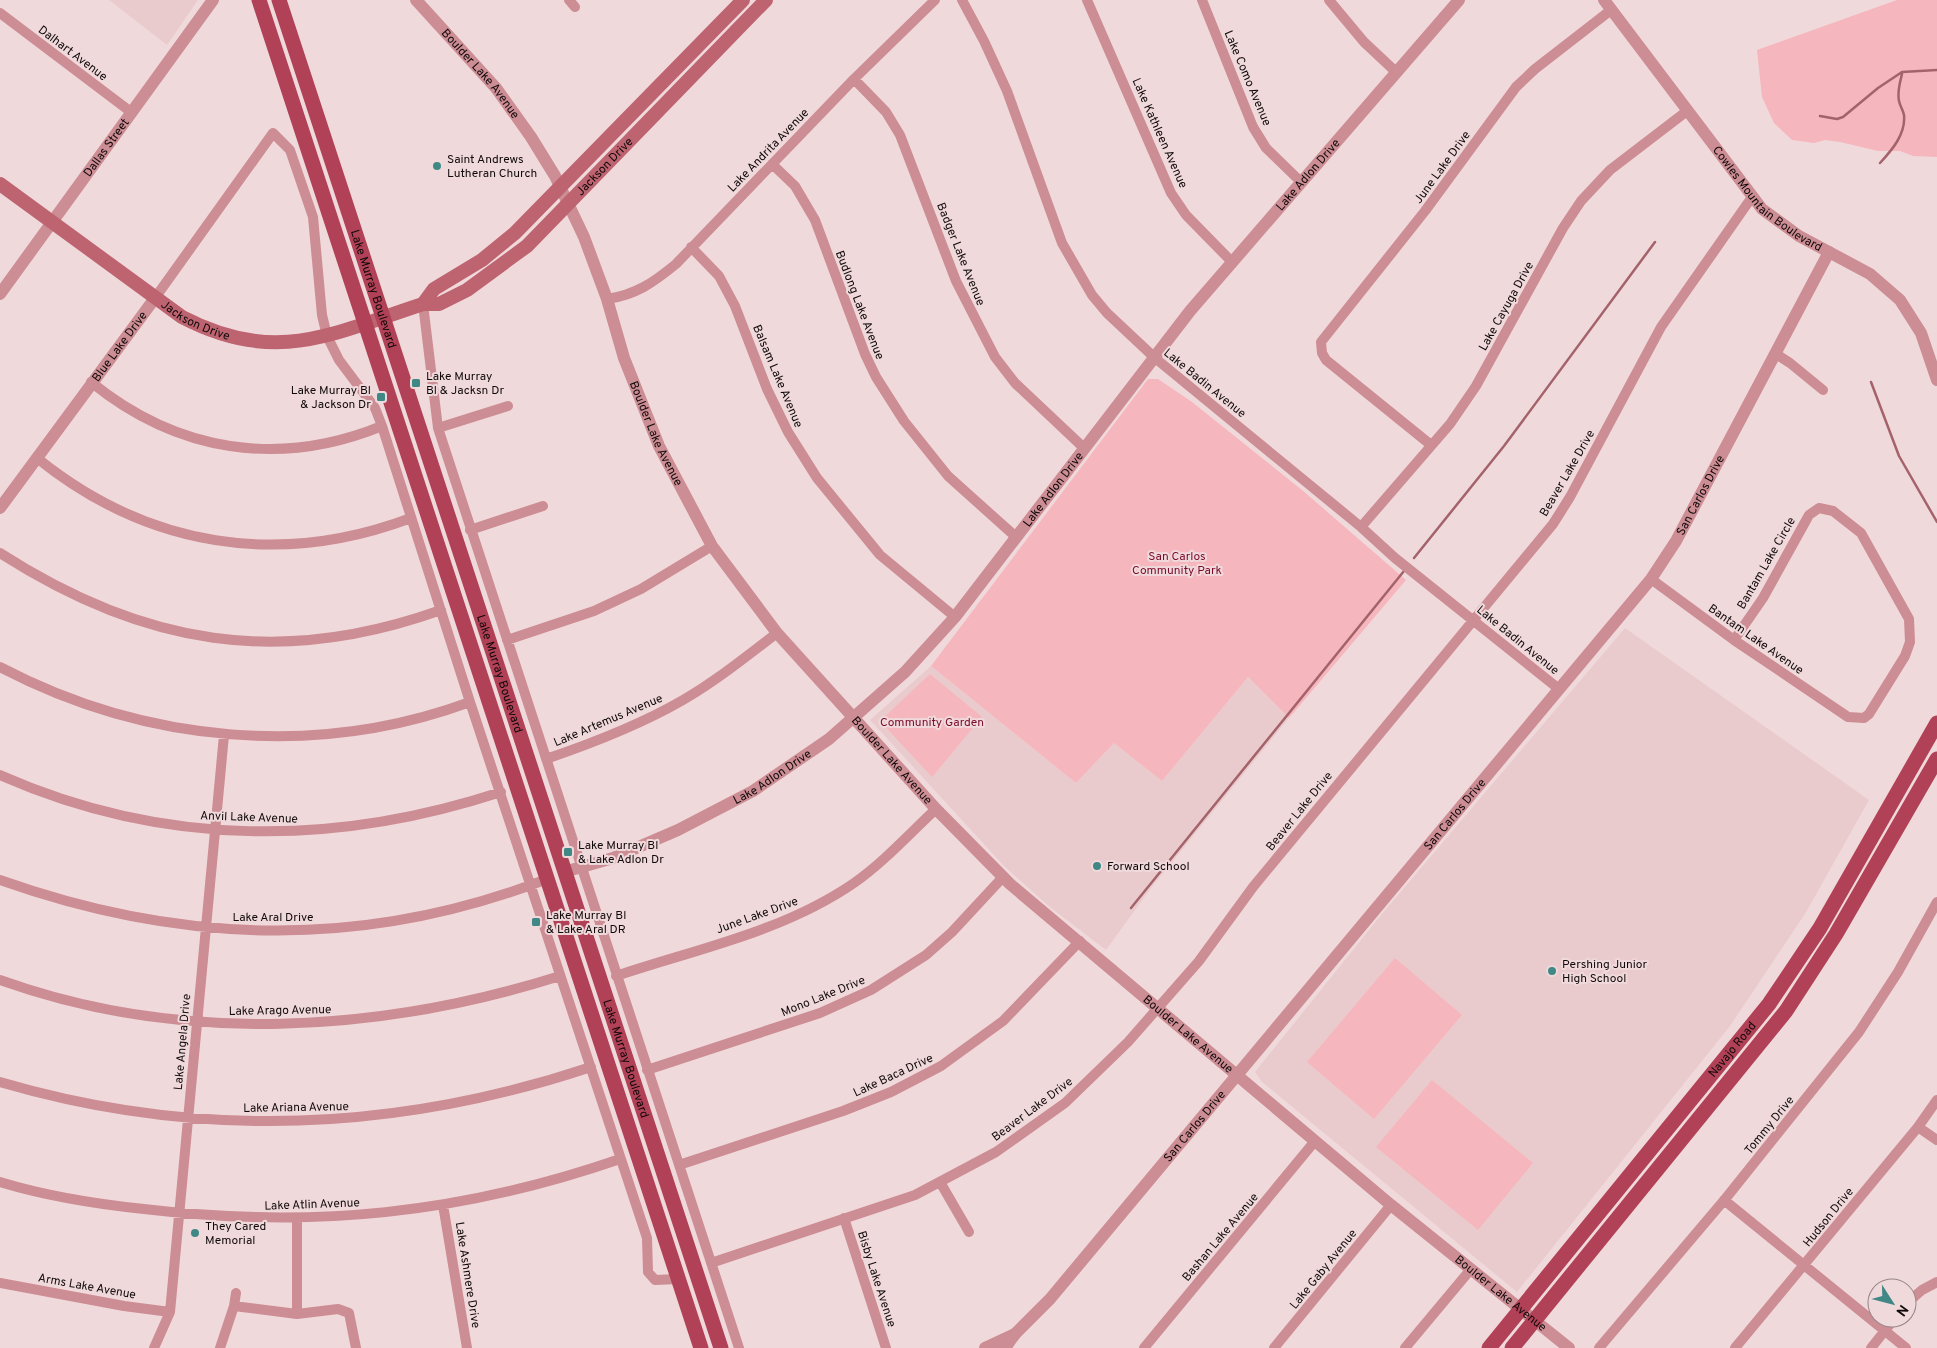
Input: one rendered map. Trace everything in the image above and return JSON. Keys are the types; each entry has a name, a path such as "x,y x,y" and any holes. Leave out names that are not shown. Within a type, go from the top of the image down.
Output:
{"main road":[{"name":"Lake Murray Boulevard","path":"259,0 702,1348"},
{"name":"Lake Murray Boulevard","path":"279,0 721,1348"},
{"name":"Jackson Drive","path":"423,304 434,289 492,253 560,188 743,0"},
{"name":"Jackson Drive","path":"0,184 155,298 197,325 237,339 279,344 327,336 423,304 439,304 467,290 527,246 766,0"},
{"name":"Navajo Road","path":"1489,1348 1769,1004 1820,928 1937,723"},
{"name":"Navajo Road","path":"1512,1348 1786,1011 1836,934 1937,759"},
{"path":"538,852 564,872"},
{"path":"547,879 573,898"}],"street":[{"name":"Dallas Street","path":"0,294 213,0"},
{"name":"Lake Andrita Avenue","path":"607,298 628,295 648,286 676,264 854,79 935,0"},
{"name":"Lake Badin Avenue","path":"962,0 984,41 1007,91 1062,243 1092,295 1107,313 1155,358 1361,527 1395,558 1559,689"},
{"name":"Lake Kathleen Avenue","path":"1087,0 1171,193 1186,215 1232,262"},
{"name":"Lake Como Avenue","path":"1202,0 1252,127 1266,148 1300,182"},
{"path":"1329,0 1364,42 1396,72"},
{"name":"Lake Adlon Drive","path":"564,872 582,868 634,850 686,827 728,805 788,769 854,717 906,672 954,617 1190,311 1459,0"},
{"name":"Boulder Lake Avenue","path":"419,4 496,88 531,137 569,204 584,237 607,298 624,358 659,446 712,546 777,633 936,810 1002,877 1159,1007 1237,1076 1391,1206 1569,1348"},
{"name":"Cowles Mountain Boulevard","path":"1608,5 1762,209 1799,236 1870,274 1900,300 1921,333 1936,375"},
{"name":"June Lake Drive","path":"1431,445 1326,360 1322,353 1321,342 1425,211 1516,87 1535,68 1608,5"},
{"name":"Dalhart Avenue","path":"0,13 131,112"},
{"name":"Badger Lake Avenue","path":"854,79 886,112 900,134 956,281 995,357 1015,384 1084,448"},
{"name":"Lake Cayuga Drive","path":"1361,527 1450,424 1476,386 1581,200 1610,170 1687,111"},
{"name":"Blue Lake Drive","path":"0,508 91,382 155,298 273,133 290,150 313,217 322,315 327,336"},
{"name":"Budlong Lake Avenue","path":"772,164 794,186 815,220 864,354 876,377 904,420 948,476 1016,537"},
{"name":"Beaver Lake Drive","path":"711,1263 914,1195 996,1152 1065,1103 1102,1070 1199,961 1258,881 1553,524 1574,490 1661,327 1752,197"},
{"name":"Balsam Lake Avenue","path":"691,247 719,276 723,283 735,306 767,389 788,432 817,478 880,555 954,617"},
{"name":"San Carlos Drive","path":"1005,1348 1050,1299 1651,579 1676,541 1829,252"},
{"name":"Lake Murray Boulevard","path":"423,304 438,428 738,1348"},
{"path":"327,336 339,360 375,408 382,426 470,702 647,1238 648,1272 655,1280 678,1279"},
{"path":"1776,354 1823,390"},
{"path":"91,382 120,404 151,422 185,436 229,446 275,449 311,446 347,438 382,426"},
{"path":"438,428 508,406"},
{"path":"37,458 73,485 112,508 168,530 220,541 263,545 327,541 370,532 411,518"},
{"path":"470,530 543,506"},
{"name":"Bantam Lake Circle","path":"1734,640 1763,598 1809,515 1816,509 1824,508 1838,515 1862,533 1906,612 1911,634 1905,656 1869,714 1864,718 1848,717"},
{"path":"507,640 594,611 641,588 712,546"},
{"path":"0,553 46,582 113,613 160,628 216,638 279,642 326,638 380,629 441,610"},
{"name":"Bantam Lake Avenue","path":"1651,579 1734,640 1848,717"},
{"name":"Lake Artemus Avenue","path":"546,759 590,744 648,719 684,700 777,633"},
{"path":"0,667 68,698 117,715 168,727 224,735 299,736 352,732 412,720 470,702"},
{"name":"Lake Angela Drive","path":"154,1348 170,1312 224,735"},
{"name":"Anvil Lake Avenue","path":"0,775 51,795 94,808 152,822 215,830 299,832 358,827 424,815 501,792"},
{"name":"June Lake Drive","path":"616,976 772,926 811,909 871,870 936,810"},
{"name":"Mono Lake Drive","path":"647,1070 820,1013 872,990 926,955 952,932 1002,877"},
{"name":"Lake Aral Drive","path":"0,880 55,899 114,914 205,928 295,930 376,924 453,909 547,879"},
{"name":"Tommy Drive","path":"1599,1348 1724,1200 1859,1032 1898,972 1937,902"},
{"name":"Lake Baca Drive","path":"678,1165 843,1111 891,1092 941,1066 1002,1021 1080,941"},
{"name":"Lake Arago Avenue","path":"0,980 99,1007 197,1021 287,1024 372,1018 485,998 560,976"},
{"name":"Lake Ariana Avenue","path":"0,1082 84,1103 188,1118 312,1122 392,1114 493,1096 591,1068"},
{"name":"Hudson Drive","path":"1735,1348 1918,1127 1937,1100"},
{"path":"1918,1127 1937,1140"},
{"name":"Bashan Lake Avenue","path":"1144,1348 1316,1141"},
{"name":"Lake Atlin Avenue","path":"0,1182 88,1202 180,1214 210,1217 297,1219 370,1215 443,1205 551,1181 620,1158"},
{"path":"940,1182 968,1232"},
{"path":"1724,1200 1906,1348"},
{"name":"Lake Ashmere Drive","path":"443,1205 467,1348"},
{"name":"Lake Gaby Avenue","path":"1274,1348 1391,1206"},
{"name":"Bisby Lake Avenue","path":"844,1218 886,1348"},
{"path":"297,1219 297,1314"},
{"path":"1405,1348 1471,1269"},
{"path":"1917,1294 1937,1282"},
{"name":"Arms Lake Avenue","path":"0,1283 124,1306 170,1312"},
{"path":"220,1348 234,1306 236,1293"},
{"path":"234,1306 297,1314 338,1309 349,1312 354,1327 356,1348"},
{"path":"1871,1348 1885,1330"},
{"name":"San Carlos Drive","path":"985,1348 1016,1334"}],"shaded area":[{"path":"109,0 198,0 167,45"},
{"name":"Pershing Junior High School","path":"1625,628 1869,800 1805,914 1730,1026 1517,1292 1262,1082 1255,1072 1381,915"},
{"path":"931,666 1076,783 1114,743 1162,781 1248,677 1289,718 1151,888 1106,950 1051,908 1005,867 870,720"}],"green space":[{"path":"1897,0 1937,0 1937,157 1913,156 1900,151 1878,151 1825,140 1814,143 1792,140 1774,123 1762,97 1757,50"},
{"name":"San Carlos Community Park","path":"1148,379 1158,379 1192,402 1302,490 1406,580 1289,718 1248,677 1162,781 1114,743 1076,783 931,666"},
{"name":"Community Garden","path":"930,674 982,717 932,777 880,721"},
{"path":"1395,958 1462,1015 1374,1119 1307,1062"},
{"path":"1432,1080 1533,1163 1478,1230 1376,1147"}],"waterway":[{"path":"1820,116 1837,119 1843,117 1878,88 1902,72 1937,70"},
{"path":"1880,163 1893,147 1903,129 1904,115 1899,103 1898,94 1902,74"},
{"path":"1414,558 1504,446 1655,242"},
{"path":"1871,382 1899,456 1937,522"},
{"path":"1131,908 1404,571"}],"place":[{"name":"Saint Andrews Lutheran Church","path":"437,166"},
{"name":"Lake Murray Bl & Jacksn Dr","path":"416,383"},
{"name":"Lake Murray Bl & Jackson Dr","path":"381,397"},
{"name":"Lake Murray Bl & Lake Adlon Dr","path":"568,852"},
{"name":"Forward School","path":"1097,866"},
{"name":"Lake Murray Bl & Lake Aral DR","path":"536,922"},
{"name":"Pershing Junior High School","path":"1552,971"},
{"name":"They Cared Memorial","path":"195,1233"}]}
